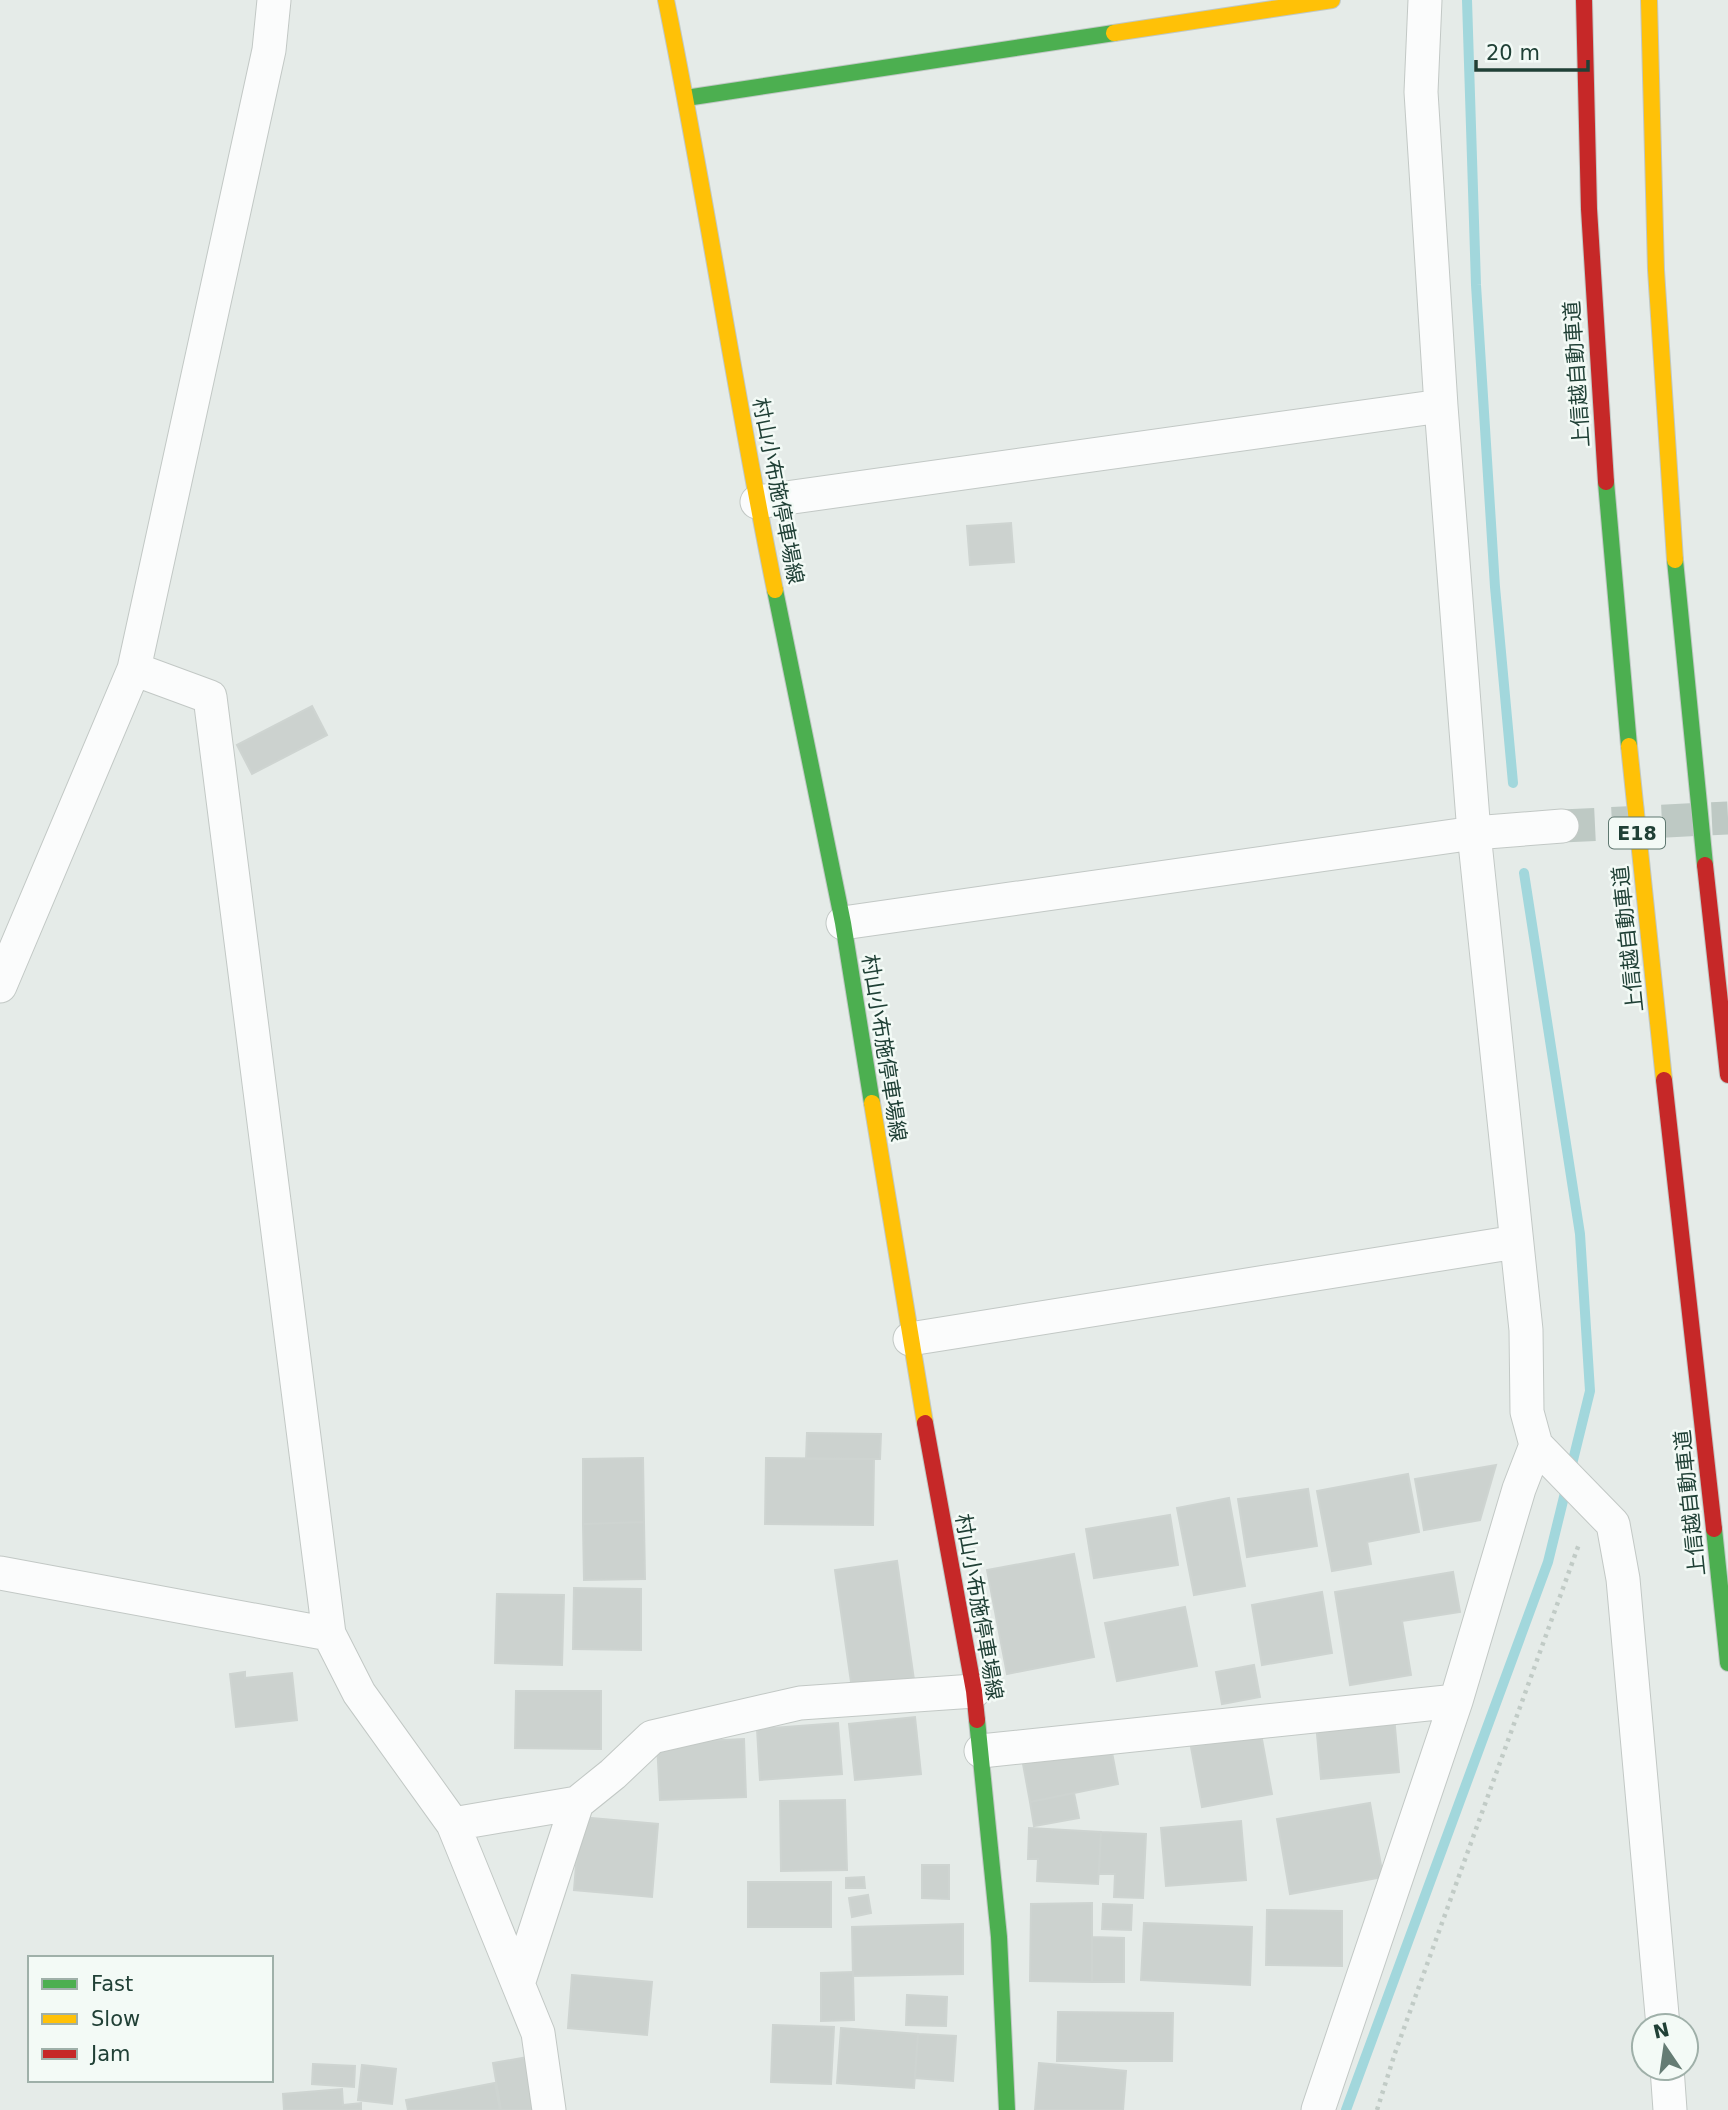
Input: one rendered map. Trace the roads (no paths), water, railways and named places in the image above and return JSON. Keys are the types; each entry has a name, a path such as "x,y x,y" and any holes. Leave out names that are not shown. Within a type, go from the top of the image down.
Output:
{"main road":[{"name":"村山小布施停車場線","path":"666,0 686,98 757,502 843,923 909,1339 974,1691 999,1937 1007,2110"},
{"path":"686,98 1332,0"},
{"name":"上信越自動車道","path":"1584,0 1590,258 1623,696 1728,1663"},
{"path":"1649,0 1655,245 1669,475 1686,691 1728,1075"}],"street":[{"path":"0,985 134,669 269,50 274,0"},
{"path":"1425,0 1421,92 1441,407 1474,833 1526,1330 1527,1412 1542,1451 1613,1524 1623,1579 1662,2012"},
{"path":"757,502 1441,407"},
{"path":"134,669 210,697 329,1634 359,1693 453,1824 538,2033 549,2110"},
{"path":"843,923 1474,833 1562,826"},
{"path":"909,1339 1516,1242"},
{"path":"1318,2110 1456,1701 1518,1489 1542,1451"},
{"path":"0,1573 329,1634"},
{"path":"453,1824 577,1804 652,1737 800,1703 974,1691"},
{"path":"981,1751 1456,1701"},
{"path":"519,1981 577,1804"},
{"path":"1668,2082 1670,2110"}],"waterway":[{"path":"1467,0 1476,285 1495,587 1513,783"},
{"path":"1346,2110 1548,1562 1590,1391 1580,1234 1524,873"}],"tunnel":[{"path":"1562,826 1728,818"}]}
